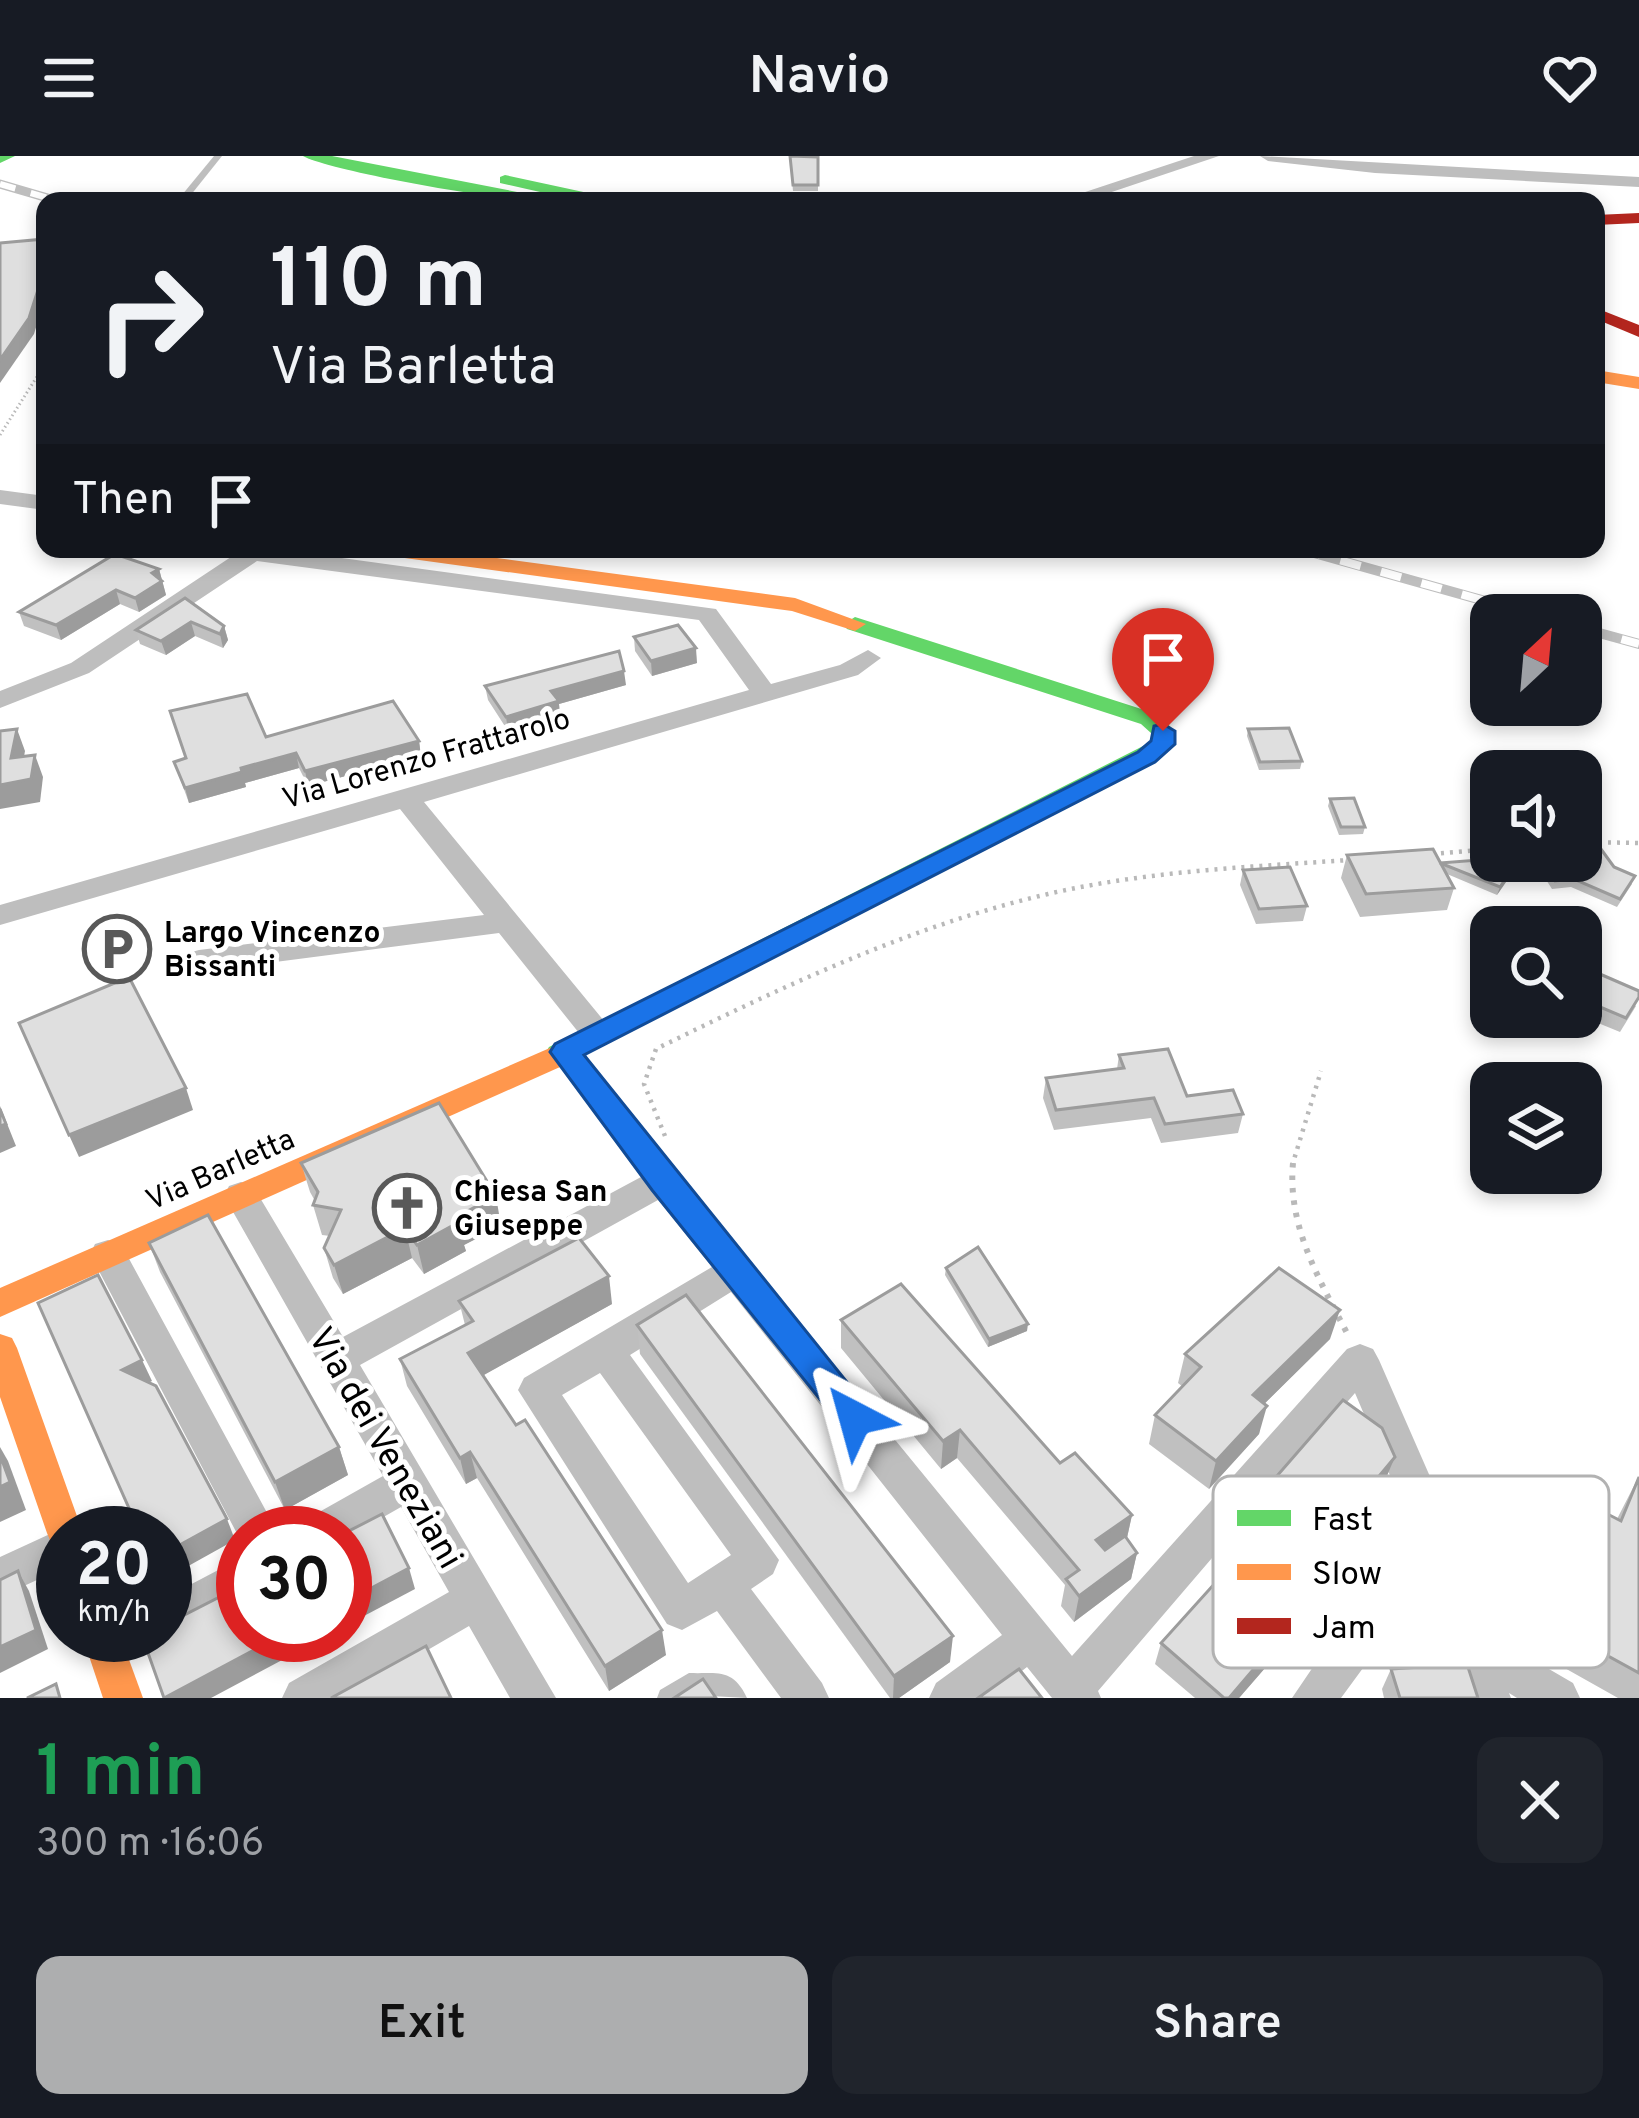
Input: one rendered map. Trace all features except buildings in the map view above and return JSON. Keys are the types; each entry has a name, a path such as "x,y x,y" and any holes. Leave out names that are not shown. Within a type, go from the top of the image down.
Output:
{"main road":[{"path":"310,156 497,192"},
{"path":"363,156 516,192"},
{"path":"402,156 562,192"},
{"path":"1605,317 1639,332"},
{"path":"1605,354 1639,357"},
{"path":"1605,366 1639,370"},
{"path":"1605,377 1639,382"},
{"name":"Via Barletta","path":"0,1303 582,1043 1147,757 1163,744 1163,731 1149,719 795,605 449,558"},
{"path":"0,1348 14,1433 51,1506"},
{"path":"118,1662 123,1698"}],"street":[{"path":"1096,192 1210,156"},
{"path":"1268,156 1375,168 1639,182"},
{"path":"0,497 36,502"},
{"path":"0,700 80,668 245,558"},
{"path":"290,558 706,614 765,694"},
{"name":"Via Lorenzo Frattarolo","path":"0,915 849,670 868,658"},
{"path":"406,798 507,922 663,1181 1075,1693 1213,1529"},
{"path":"199,961 507,922"},
{"path":"336,1359 663,1181"},
{"name":"Via dei Veneziani","path":"241,1196 534,1698"},
{"path":"109,1255 244,1506"},
{"path":"605,1351 759,1560 682,1610 537,1390 737,1270"},
{"path":"1259,1476 1360,1360 1410,1476"},
{"path":"366,1506 408,1482"},
{"path":"0,1578 36,1560"},
{"path":"722,1584 807,1698"},
{"path":"304,1698 476,1599"},
{"path":"951,1698 1031,1639"},
{"path":"1314,1698 1337,1668"},
{"path":"1479,1668 1489,1698"},
{"path":"1507,1668 1558,1698"}],"lane":[{"path":"188,192 218,156"},
{"path":"668,1698 689,1684 727,1685 736,1698"}],"path":[{"path":"0,435 36,378"},
{"path":"1602,842 1639,843"},
{"path":"1423,854 1470,851"},
{"path":"663,1181 670,1164 662,1118 642,1087 643,1066 656,1049 827,966 1044,894 1129,878 1355,860"},
{"path":"1321,1071 1297,1135 1292,1198 1315,1268 1360,1360"}],"railway":[{"path":"0,184 36,195"},
{"path":"1332,558 1470,597"},
{"path":"1602,634 1639,644"}],"traffic: fast":[{"path":"0,159 8,156"},
{"path":"310,156 493,192"},
{"path":"505,180 560,192"},
{"path":"559,1055 1147,757 1163,744 1163,731 1149,719 855,624"}],"traffic: slow":[{"path":"1605,377 1639,383"},
{"path":"449,558 795,605 855,624"},
{"path":"0,1303 559,1055"},
{"path":"0,1348 56,1506"},
{"path":"110,1662 123,1698"}],"traffic: jam":[{"path":"1605,220 1639,218"},
{"path":"1605,317 1639,332"}],"place":[{"name":"Largo Vincenzo Bissanti","path":"117,949"},
{"name":"Chiesa San Giuseppe","path":"407,1208"}],"route":[{"path":"855,1418 565,1052 1147,757 1163,744 1163,731"}]}
